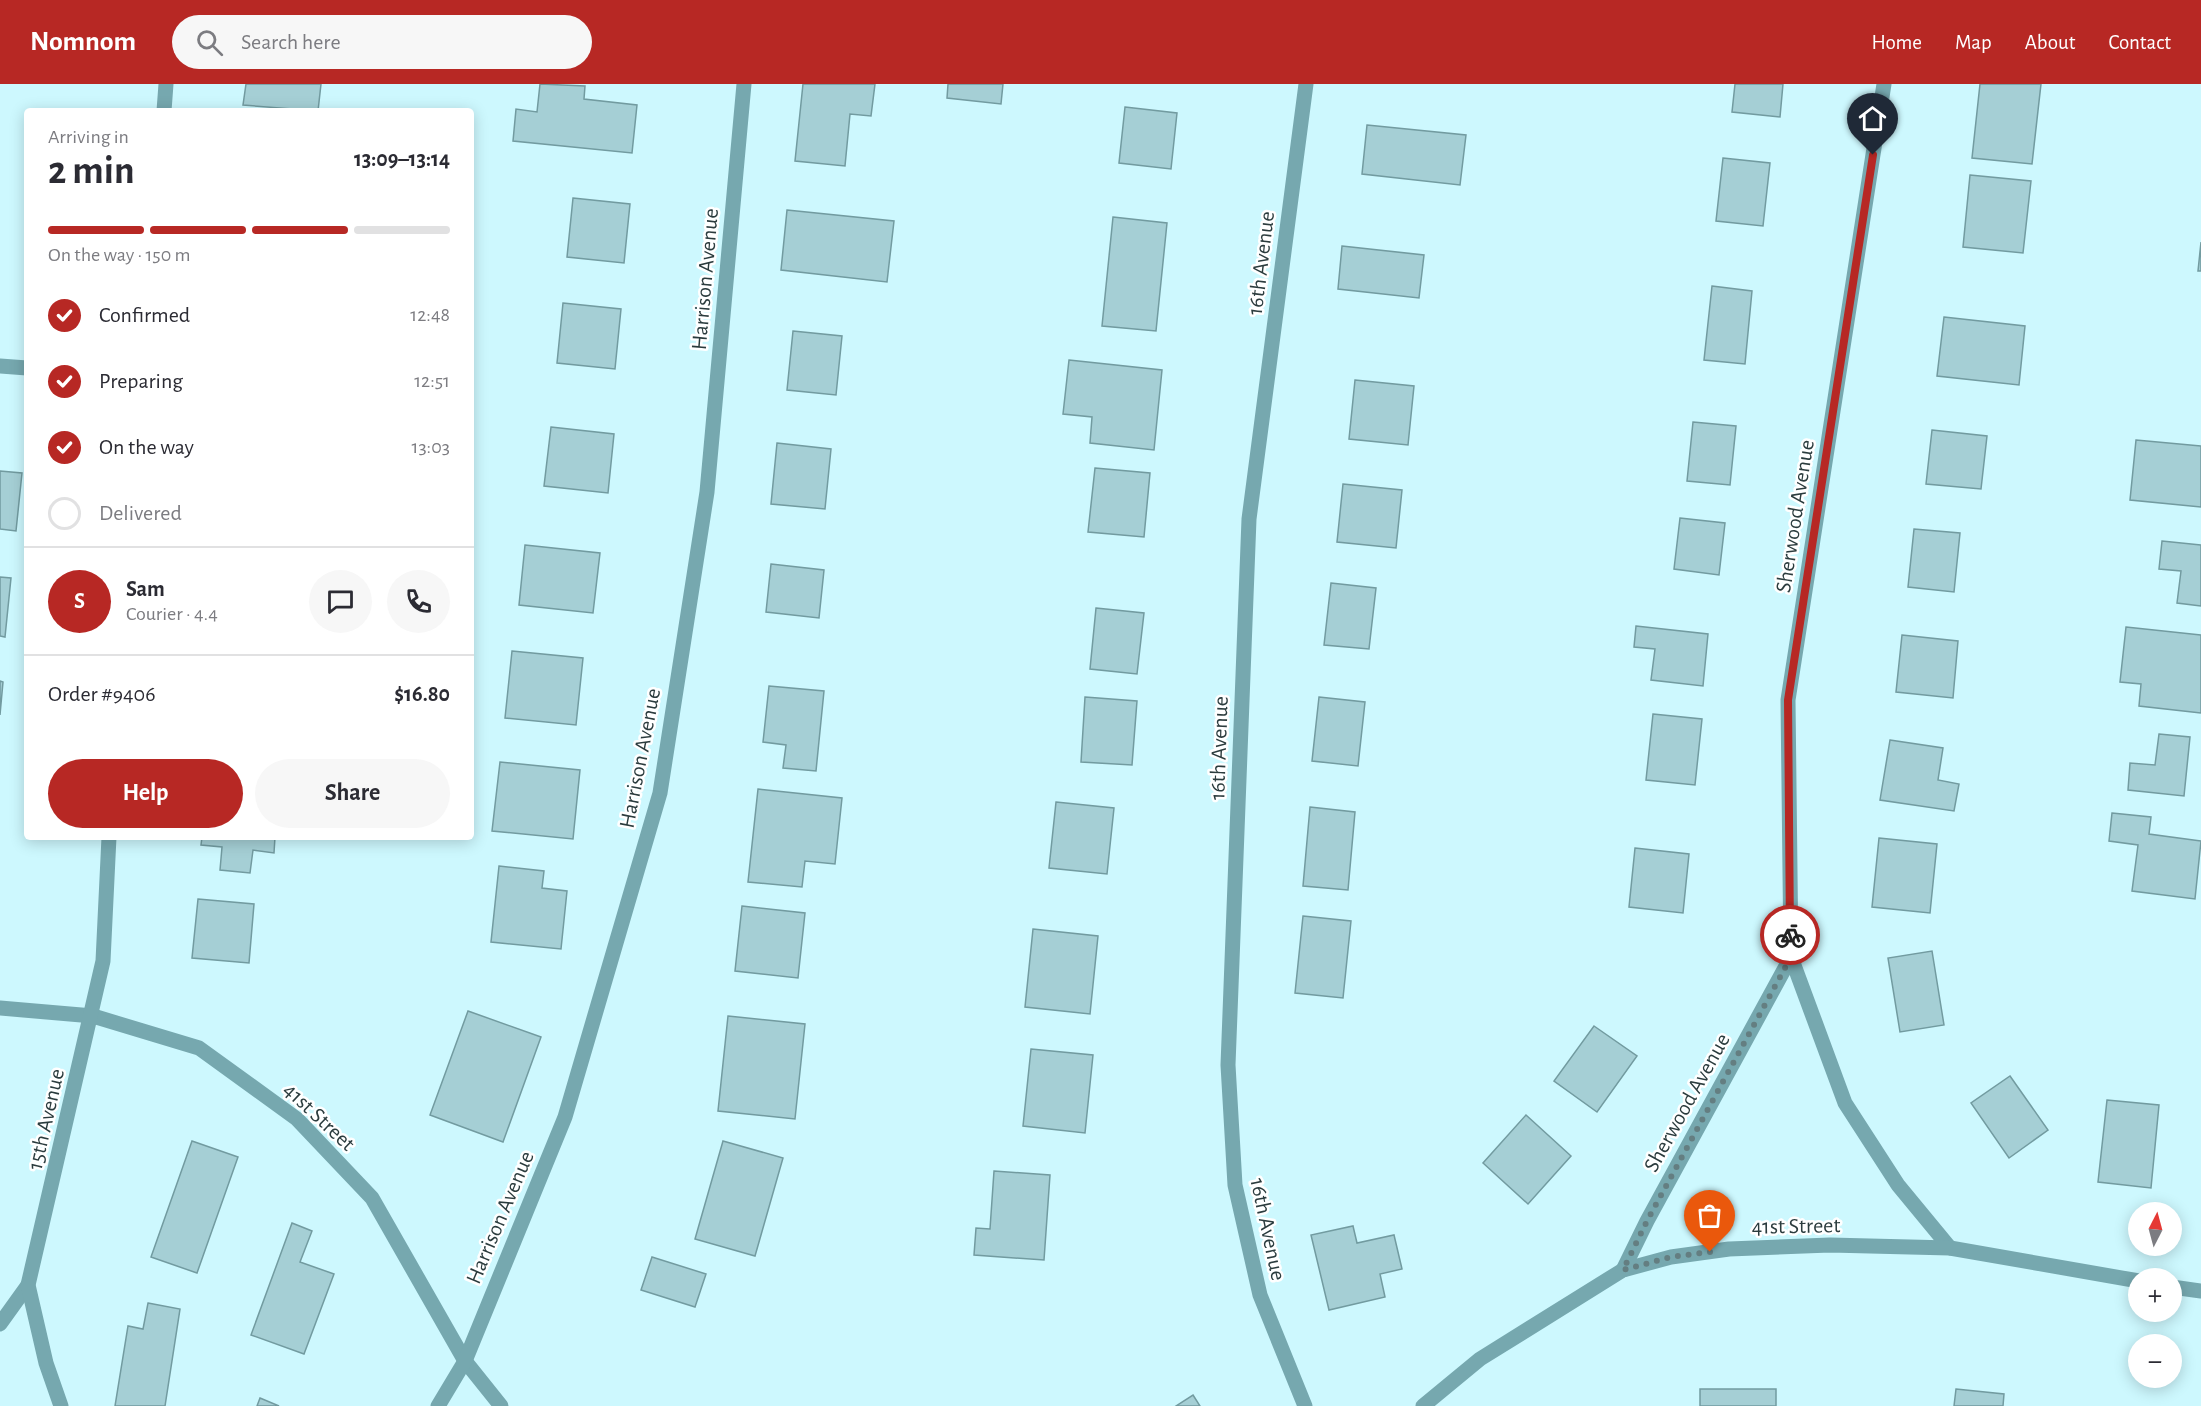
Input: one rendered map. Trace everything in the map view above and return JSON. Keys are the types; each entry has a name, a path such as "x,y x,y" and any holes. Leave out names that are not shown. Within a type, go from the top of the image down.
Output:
{"street":[{"path":"164,108 166,84"},
{"name":"Harrison Avenue","path":"438,1406 465,1361 565,1117 660,793 707,492 744,84"},
{"name":"16th Avenue","path":"1305,1406 1260,1295 1235,1185 1228,1065 1250,519 1306,84"},
{"name":"Sherwood Avenue","path":"1884,84 1788,700 1791,957 1845,1103 1898,1185 1950,1248"},
{"path":"0,366 24,368"},
{"name":"15th Avenue","path":"61,1406 46,1363 28,1285 93,1016 103,961 109,840"},
{"name":"Sherwood Avenue","path":"1623,1270 1647,1221 1791,957"},
{"name":"41st Street","path":"0,1008 93,1016 199,1048 297,1119 372,1198 465,1361 501,1406"},
{"name":"41st Street","path":"1423,1406 1479,1359 1623,1270 1671,1257 1729,1249 1830,1245 1950,1248 2128,1279"},
{"path":"0,1324 28,1285"},
{"path":"2182,1288 2201,1291"}],"building":[{"path":"246,84 321,84 318,108 243,105"},
{"path":"540,84 585,86 584,99 637,105 632,153 513,141 516,109 537,112"},
{"path":"803,84 875,84 871,116 850,114 845,166 795,161"},
{"path":"948,84 1003,84 1001,104 947,98"},
{"path":"1735,84 1783,84 1780,117 1732,112"},
{"path":"1980,84 2041,84 2032,164 1972,158"},
{"path":"1125,107 1177,113 1171,169 1119,163"},
{"path":"1367,125 1466,135 1460,185 1362,174"},
{"path":"1723,158 1770,163 1763,226 1716,221"},
{"path":"1970,175 2031,181 2023,253 1963,247"},
{"path":"573,198 630,204 624,263 567,257"},
{"path":"787,210 894,221 887,282 781,270"},
{"path":"1113,217 1167,223 1156,331 1102,326"},
{"path":"2201,242 2201,271 2198,271"},
{"path":"1342,246 1424,255 1419,298 1338,289"},
{"path":"1712,286 1752,291 1745,364 1704,360"},
{"path":"563,303 621,309 615,369 557,363"},
{"path":"1944,317 2025,326 2019,385 1937,376"},
{"path":"793,331 842,336 836,395 787,390"},
{"path":"1069,360 1162,370 1154,450 1090,443 1092,417 1063,414"},
{"path":"1355,380 1414,386 1408,445 1349,439"},
{"path":"1693,422 1736,426 1730,485 1687,481"},
{"path":"551,427 614,434 608,493 544,486"},
{"path":"1932,430 1987,436 1981,489 1926,484"},
{"path":"2136,440 2201,446 2201,507 2130,500"},
{"path":"777,443 831,449 825,509 771,504"},
{"path":"1095,468 1150,473 1144,537 1088,532"},
{"path":"0,471 22,473 16,531 0,529"},
{"path":"1343,484 1402,490 1396,548 1337,542"},
{"path":"1680,518 1725,523 1719,575 1674,569"},
{"path":"1914,529 1960,533 1954,592 1908,587"},
{"path":"2162,541 2201,545 2201,606 2177,603 2181,571 2159,569"},
{"path":"525,545 600,553 593,613 519,605"},
{"path":"771,564 824,570 819,618 766,612"},
{"path":"0,577 11,578 5,637 0,636"},
{"path":"1331,583 1376,588 1369,649 1324,645"},
{"path":"1096,608 1144,613 1137,674 1090,669"},
{"path":"1636,626 1708,634 1703,686 1651,680 1655,649 1634,647"},
{"path":"2126,627 2201,635 2201,713 2139,706 2141,684 2120,682"},
{"path":"1902,635 1958,641 1953,698 1896,692"},
{"path":"512,651 583,658 576,725 505,718"},
{"path":"0,681 3,682 0,715"},
{"path":"769,686 824,691 816,771 783,768 786,745 763,742"},
{"path":"1085,697 1137,701 1132,765 1081,762"},
{"path":"1319,697 1365,702 1358,766 1312,761"},
{"path":"1653,714 1702,719 1695,785 1646,780"},
{"path":"2159,734 2190,737 2184,796 2128,790 2130,763 2155,765"},
{"path":"1890,740 1943,748 1938,780 1959,784 1954,811 1880,800"},
{"path":"500,762 580,770 573,839 492,831"},
{"path":"758,789 842,798 835,864 805,861 802,887 748,882"},
{"path":"1056,802 1114,808 1107,874 1049,868"},
{"path":"1310,807 1355,812 1348,890 1303,886"},
{"path":"2112,813 2151,817 2149,834 2201,841 2195,899 2132,891 2138,845 2109,841"},
{"path":"1879,838 1937,844 1930,913 1872,907"},
{"path":"202,840 275,840 274,853 253,850 250,873 220,870 222,847 201,845"},
{"path":"1635,848 1689,854 1683,913 1629,907"},
{"path":"499,866 544,871 542,888 567,891 561,949 491,942"},
{"path":"198,899 254,904 249,963 192,958"},
{"path":"742,906 805,913 798,978 735,971"},
{"path":"1303,916 1351,921 1343,998 1295,993"},
{"path":"1033,929 1098,936 1090,1014 1025,1007"},
{"path":"1932,951 1944,1025 1900,1032 1888,958"},
{"path":"468,1011 541,1037 503,1142 430,1115"},
{"path":"728,1016 805,1024 795,1119 718,1111"},
{"path":"1594,1026 1637,1056 1597,1112 1554,1081"},
{"path":"1031,1049 1093,1055 1085,1133 1023,1126"},
{"path":"2010,1076 2048,1130 2009,1158 1971,1103"},
{"path":"2107,1100 2159,1105 2151,1188 2098,1182"},
{"path":"1526,1115 1571,1156 1528,1204 1483,1163"},
{"path":"192,1141 238,1157 197,1273 151,1257"},
{"path":"723,1141 783,1158 755,1256 695,1239"},
{"path":"994,1171 1050,1175 1044,1260 974,1255 976,1228 990,1229"},
{"path":"292,1223 312,1231 300,1262 334,1274 304,1354 251,1335"},
{"path":"1353,1226 1357,1243 1394,1235 1402,1269 1380,1274 1385,1297 1329,1310 1311,1235"},
{"path":"652,1257 706,1274 695,1307 641,1290"},
{"path":"148,1303 180,1309 165,1406 115,1406 128,1326 143,1329"},
{"path":"1700,1389 1776,1389 1776,1406 1700,1406"},
{"path":"1956,1389 2004,1394 2003,1406 1954,1406"},
{"path":"1193,1395 1200,1406 1176,1406"},
{"path":"260,1398 279,1406 257,1406"}],"way so far":[{"path":"1710,1252 1671,1257 1623,1270 1647,1221 1791,957 1790,935"}],"route":[{"path":"1790,935 1788,700 1873,155"}]}
